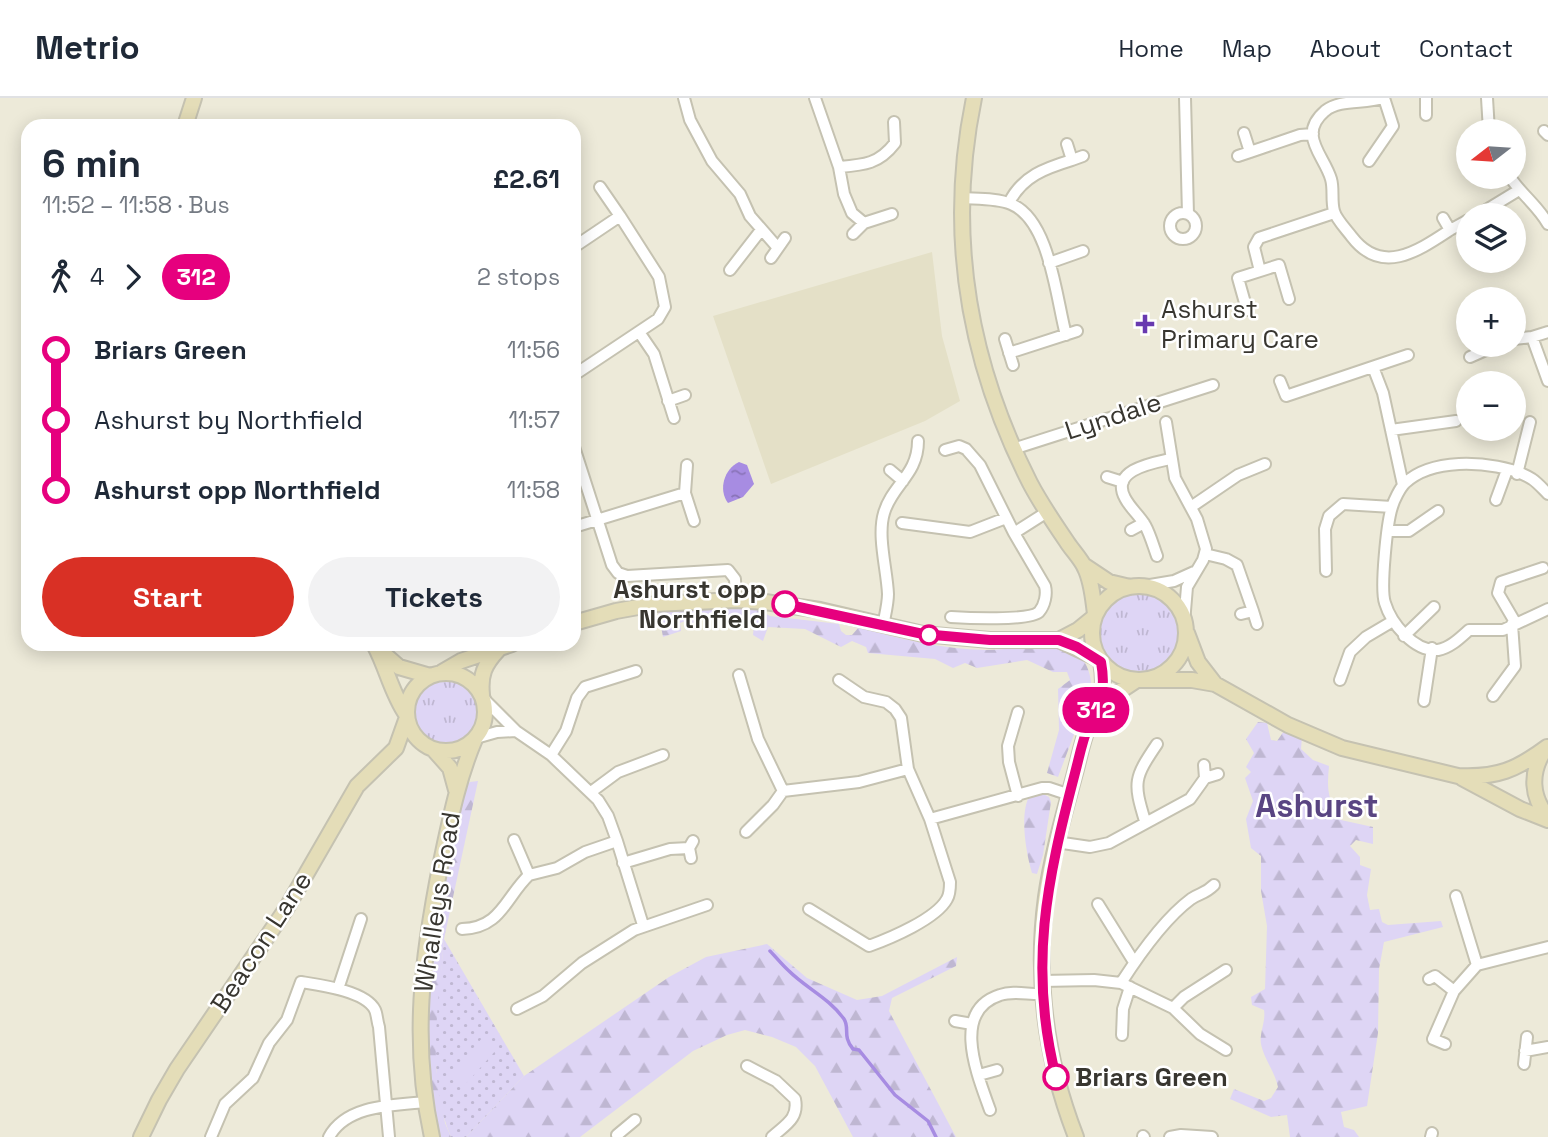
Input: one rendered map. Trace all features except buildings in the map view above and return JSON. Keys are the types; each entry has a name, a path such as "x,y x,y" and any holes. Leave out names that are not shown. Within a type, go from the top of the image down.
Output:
{"street":[{"path":"187,119 194,98"},
{"path":"684,98 690,120 712,161 740,194 761,230 778,248"},
{"path":"816,98 839,167 844,194 852,213 864,223"},
{"path":"974,98 962,198 964,259 970,312 993,400 1013,449 1047,512 1085,566 1092,589 1095,615 1093,647 1100,660 1111,672 1124,678 1192,680 1215,684 1288,725 1342,748 1458,776 1477,777 1507,772 1529,761 1547,747"},
{"path":"1185,98 1188,214"},
{"path":"1368,161 1393,126 1383,98 1333,106 1319,118 1313,134 1315,148 1330,176 1334,213 1357,243 1370,254 1382,257 1405,256 1456,227"},
{"path":"1426,98 1426,115"},
{"path":"1487,98 1488,119"},
{"path":"839,167 865,165 886,156 895,143 894,122"},
{"path":"1244,133 1250,152"},
{"path":"1238,156 1300,135 1313,134"},
{"path":"1067,144 1072,160"},
{"path":"1009,203 1016,192 1037,172 1083,156"},
{"path":"581,370 639,332 662,314 665,307 663,291 654,268 600,187"},
{"path":"1498,203 1519,190 1546,215"},
{"path":"962,198 1009,203 1018,208 1036,227 1071,333 1009,353"},
{"path":"1260,271 1254,247 1259,238 1334,213"},
{"path":"853,234 864,223 892,214"},
{"path":"581,242 620,216"},
{"path":"1443,218 1450,230"},
{"path":"730,270 761,230"},
{"path":"1049,262 1083,251"},
{"path":"1247,310 1238,278 1279,265 1289,299"},
{"path":"639,332 651,347 674,418"},
{"path":"1526,338 1548,332"},
{"path":"1532,337 1548,381"},
{"path":"1005,339 1013,365"},
{"path":"1280,381 1286,396 1408,355"},
{"path":"1373,367 1383,393 1403,485"},
{"name":"Lyndale","path":"1013,449 1213,385"},
{"path":"668,401 685,395"},
{"path":"1391,430 1456,421"},
{"path":"1099,705 1139,680 1162,673 1179,658 1184,644 1187,587 1205,554 1204,536 1175,478 1166,422"},
{"path":"1496,500 1512,472 1530,422"},
{"path":"883,626 888,596 883,520 886,506 916,461 918,441"},
{"path":"945,450 959,446 970,452 984,472 1014,533 1045,586 1046,594 1039,612 1033,615 991,619 951,617"},
{"path":"1157,556 1144,523 1124,496 1123,482 1137,468 1170,459"},
{"path":"1548,494 1532,479 1477,463 1444,465 1420,472 1403,485 1392,507 1384,600 1393,621 1404,636 1437,650 1457,642 1469,630 1503,630 1548,608"},
{"path":"1191,507 1238,475 1253,474 1265,464"},
{"path":"687,465 685,492 694,521"},
{"path":"581,470 612,565 618,573 627,576 728,569 735,579 736,600"},
{"path":"890,470 903,481"},
{"path":"1107,477 1123,482"},
{"path":"581,525 685,492"},
{"path":"1326,571 1325,529 1329,516 1343,504 1392,507"},
{"path":"1389,531 1409,531 1438,511"},
{"path":"1014,533 1047,512"},
{"path":"902,523 970,532 1006,518"},
{"path":"1131,530 1144,523"},
{"path":"1205,554 1237,565 1257,624"},
{"path":"1085,566 1109,582 1158,590 1170,598 1179,610 1198,663 1215,684"},
{"path":"1493,696 1515,666 1513,623 1498,593 1501,582 1543,568"},
{"path":"1059,640 1078,630 1095,615 1104,601 1116,592 1174,581 1194,572"},
{"path":"581,621 648,605 736,600 785,604 923,634 990,640 1059,640 1100,660"},
{"path":"1404,636 1434,607"},
{"path":"1241,614 1253,611"},
{"path":"1340,680 1350,652 1366,637 1393,621"},
{"path":"1424,701 1432,648"},
{"path":"377,651 388,671 396,699 412,733 431,749"},
{"path":"381,651 399,667 435,675 453,673 464,677 516,731 551,755 591,792 608,816 643,925"},
{"path":"406,717 413,690 461,661 491,651"},
{"path":"476,739 485,718 482,671 488,661 500,651"},
{"path":"1076,1137 1062,1101 1050,1053 1043,987 1046,897 1056,842 1086,732 1099,705 1104,683 1100,660"},
{"path":"551,755 566,731 585,687 637,671"},
{"path":"738,675 758,739 783,791"},
{"path":"809,909 869,946 892,937 937,911 947,899 950,882 930,819 908,769 901,718 886,702 864,697 839,680"},
{"path":"1018,712 1009,746 1009,762 1018,796"},
{"name":"Beacon Lane","path":"141,1137 177,1069 286,909 357,786 390,755 400,741 406,717"},
{"path":"390,755 431,749 456,751 476,739 497,732 516,731"},
{"name":"Whalleys Road","path":"432,1137 420,1052 423,972 428,927 456,791 476,739"},
{"path":"1145,821 1136,791 1139,772 1157,744"},
{"path":"1547,747 1538,761 1534,777 1535,793 1548,818"},
{"name":"Whalleys Road","path":"431,749 450,768 456,791"},
{"path":"591,792 627,767 663,756"},
{"path":"1204,765 1205,778"},
{"path":"746,832 783,791 859,782 908,769"},
{"path":"1056,842 1090,847 1108,843 1190,799 1205,778 1218,774"},
{"path":"1458,776 1520,809 1548,818"},
{"path":"930,819 1049,788 1070,795"},
{"path":"514,840 529,875"},
{"path":"461,928 480,927 491,920 507,905 529,875 556,868 585,852 617,841"},
{"path":"623,863 670,849 691,849"},
{"path":"1122,1035 1126,985 1134,962 1163,926 1191,900 1206,894 1214,885"},
{"path":"1456,896 1477,965"},
{"path":"516,1010 543,996 582,963 643,925 709,904"},
{"path":"1098,904 1134,962"},
{"path":"338,989 360,919"},
{"path":"1445,1044 1433,1039 1454,991 1477,965 1548,947"},
{"path":"1172,1008 1226,970"},
{"path":"1429,979 1435,976 1454,991"},
{"path":"990,1110 972,1043 972,1024 979,1008 1000,995 1094,980 1126,985 1172,1008 1200,1034 1226,1050"},
{"path":"211,1137 225,1104 253,1078 269,1043 286,1020 301,982 338,989 367,1000 375,1009 389,1137"},
{"path":"955,1021 972,1024"},
{"path":"1524,1064 1527,1037"},
{"path":"1525,1051 1548,1047"},
{"path":"747,1066 776,1081 795,1100 796,1114 792,1121 772,1137"},
{"path":"979,1076 997,1070"},
{"path":"329,1137 334,1127 354,1114 386,1106 425,1102"},
{"path":"633,1137 622,1131 635,1119"},
{"path":"1170,1137 1212,1137"}],"shaded area":[{"path":"932,252 942,336 960,401 925,421 771,484 713,316"}],"green space":[{"path":"1138,593 1153,596 1166,605 1175,618 1178,633 1175,648 1166,661 1153,670 1138,673 1123,670 1110,661 1101,648 1098,633 1101,618 1110,605 1123,596"},
{"path":"705,606 755,608 770,616 839,624 846,635 852,635 859,627 953,648 1065,649 1079,656 1087,667 1091,680 1091,695 1082,700 1081,716 1058,777 1047,773 1059,730 1058,689 1070,680 1067,672 1053,672 1027,660 977,668 965,663 953,668 935,659 868,653 866,647 852,641 841,647 805,629 768,627 763,641 753,635 754,625 734,618 695,617 697,628 692,628 685,621 680,623 681,631 663,637 658,611"},
{"path":"446,681 464,687 472,695 478,713 472,731 464,739 446,745 428,739 420,731 414,713 420,695 428,687"},
{"path":"1258,722 1267,723 1271,740 1277,741 1284,731 1302,737 1301,749 1313,760 1329,766 1329,794 1341,820 1373,827 1373,844 1356,840 1350,846 1360,857 1360,865 1371,869 1367,895 1370,910 1379,909 1382,922 1388,925 1441,921 1443,927 1384,942 1379,969 1378,1033 1367,1106 1341,1112 1344,1127 1354,1130 1359,1137 1290,1137 1287,1115 1271,1117 1230,1099 1234,1089 1264,1101 1271,1098 1278,1087 1261,1044 1264,1010 1252,1005 1251,997 1265,989 1267,926 1261,891 1261,856 1251,848 1246,819 1253,801 1245,778 1251,772 1246,767 1254,753 1246,739"},
{"path":"478,781 444,939 436,1068 445,1123 451,1137 436,1137 425,1073 428,952 458,793 470,782"},
{"path":"1043,794 1049,797 1051,802 1043,855 1037,874 1032,873 1028,855 1025,812 1030,795"},
{"path":"444,939 524,1076 466,1137 451,1137 438,1089 437,1014"},
{"path":"767,944 807,978 857,1000 882,996 957,957 956,966 892,998 889,1011 956,1137 853,1137 815,1066 796,1047 745,1030 727,1035 693,1051 580,1137 466,1137 524,1076 669,977 706,957"},
{"path":"483,1037 497,1049 464,1086 450,1074"}],"water":[{"path":"739,462 747,465 754,484 743,497 728,503 723,492 724,480"}],"waterway":[{"path":"770,951 838,1012 846,1022 848,1040 853,1049 859,1050 895,1095 928,1121 936,1137"}],"bus line":[{"name":"312","path":"785,604 923,634 990,640 1059,640 1077,647 1101,662 1103,691 1086,732 1056,842 1046,897 1042,981 1050,1053 1056,1077"}],"place":[{"name":"Ashurst Primary Care","path":"1145,324"},
{"name":"Ashurst opp Northfield","path":"785,604"},
{"name":"Briars Green","path":"1056,1077"}],"district":[{"name":"Ashurst","path":"1317,805"}]}
